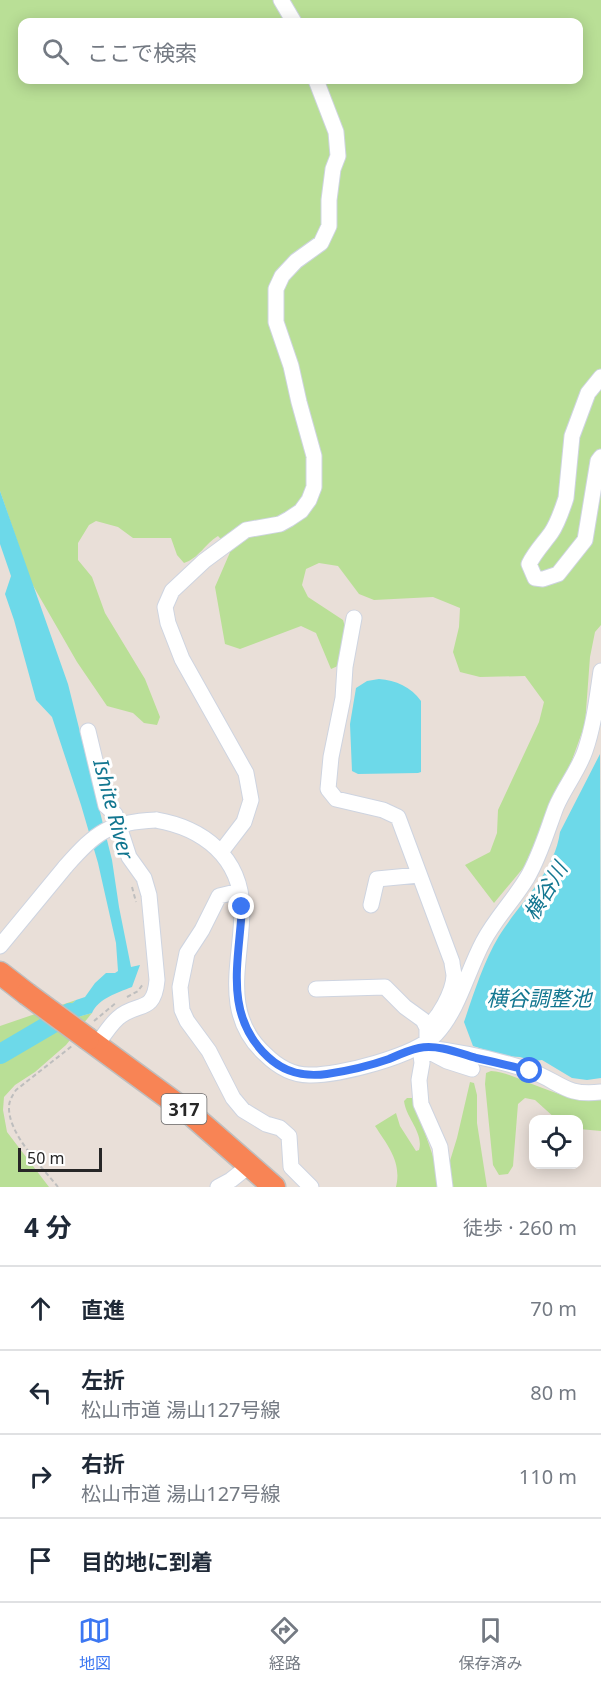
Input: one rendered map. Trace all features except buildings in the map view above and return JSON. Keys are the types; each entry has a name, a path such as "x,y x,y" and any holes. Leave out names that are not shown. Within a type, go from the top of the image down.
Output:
{"highway":[{"name":"317","path":"0,973 193,1116 263,1176"}],"street":[{"path":"282,0 292,18"},
{"path":"221,852 244,822 251,800 246,773 182,659 168,623 165,607 172,591 204,561 246,530 280,524 289,519 305,505 314,487 314,456 291,366 276,322 276,289 282,276 296,261 321,243 329,226 329,200 333,169 338,156 336,132 318,84"},
{"path":"601,377 588,393 572,436 566,498 563,507 552,532 535,551 529,564 535,578 543,579 558,574 585,540 598,461 601,457"},
{"path":"354,618 345,667 343,698 331,756 328,789 336,799 383,810 398,817 452,962 454,977 448,996 424,1039"},
{"path":"0,946 66,866 85,845 101,832 134,821 156,820 173,823 194,830 206,838 221,852 235,877 242,907 236,996 245,1028 258,1047 274,1062 289,1071 308,1076 386,1060 435,1035 460,994 484,939 527,877 542,847 557,806 585,753 592,729 601,671"},
{"path":"88,731 106,806 115,814 129,857 144,878 149,895 157,969 156,993 149,1003 117,1018 92,1042"},
{"path":"371,905 377,879 419,875"},
{"path":"240,891 219,896 202,930 187,953 182,970 179,998 187,1020 209,1051 233,1098 243,1110 266,1124 280,1128 289,1136 291,1167 311,1187"},
{"path":"316,989 385,987 405,1007 423,1020 424,1039 419,1080 421,1104 440,1147 445,1187"},
{"path":"424,1039 447,1061 472,1069"},
{"path":"424,1039 453,1051 530,1071 575,1093 601,1092"},
{"path":"218,1187 231,1180 263,1176 291,1167"}],"green space":[{"path":"0,0 601,0 601,625 595,632 590,657 585,724 572,760 524,867 494,903 465,865 490,852 497,833 498,810 539,722 544,702 525,676 480,677 460,672 453,652 459,627 460,608 433,597 374,600 359,594 338,566 319,563 306,569 302,585 308,597 343,620 346,630 340,665 331,669 316,633 301,626 240,649 225,644 215,587 231,550 218,536 194,558 184,563 177,555 171,538 133,538 118,527 96,521 89,525 78,543 78,560 92,577 105,613 145,679 160,717 157,725 144,723 133,713 107,706 77,662 31,582 0,491"},
{"path":"76,1000 48,1025 92,1013 66,1045 35,1072 15,1085 4,1097 3,1110 7,1132 49,1187 0,1187 0,1026"},
{"path":"491,1071 507,1074 566,1096 601,1098 601,1131 583,1129 583,1115 552,1115 535,1100 525,1098 518,1104 513,1166 508,1174 499,1175 493,1165 485,1084 486,1073"},
{"path":"470,1082 474,1083 477,1095 477,1123 487,1187 396,1187 397,1170 393,1155 375,1126 396,1113 400,1126 416,1151 419,1150 419,1138 404,1101 407,1098 413,1098 437,1168 449,1164"}],"water":[{"path":"0,491 68,684 112,860 131,967 140,965 132,987 99,1003 92,1013 46,1026 76,1000 85,997 106,973 118,971 116,943 98,863 81,805 52,717 36,700 5,594 11,576 0,544"},
{"path":"379,679 403,685 421,701 421,772 358,774 352,771 350,724 356,688 367,681"},
{"name":"横谷調整池","path":"600,754 601,1078 587,1080 572,1078 542,1060 533,1061 505,1056 473,1046 464,1022 493,946 507,923 544,874 557,847 560,832"}],"waterway":[{"name":"Ishite River","path":"0,1054 70,1013"}],"route":[{"path":"242,907 236,996 239,1012 245,1028 258,1047 274,1062 289,1071 308,1076 344,1071 386,1060 420,1047 453,1051 530,1071"}],"water label":[{"name":"横谷川","path":"545,891"}]}
